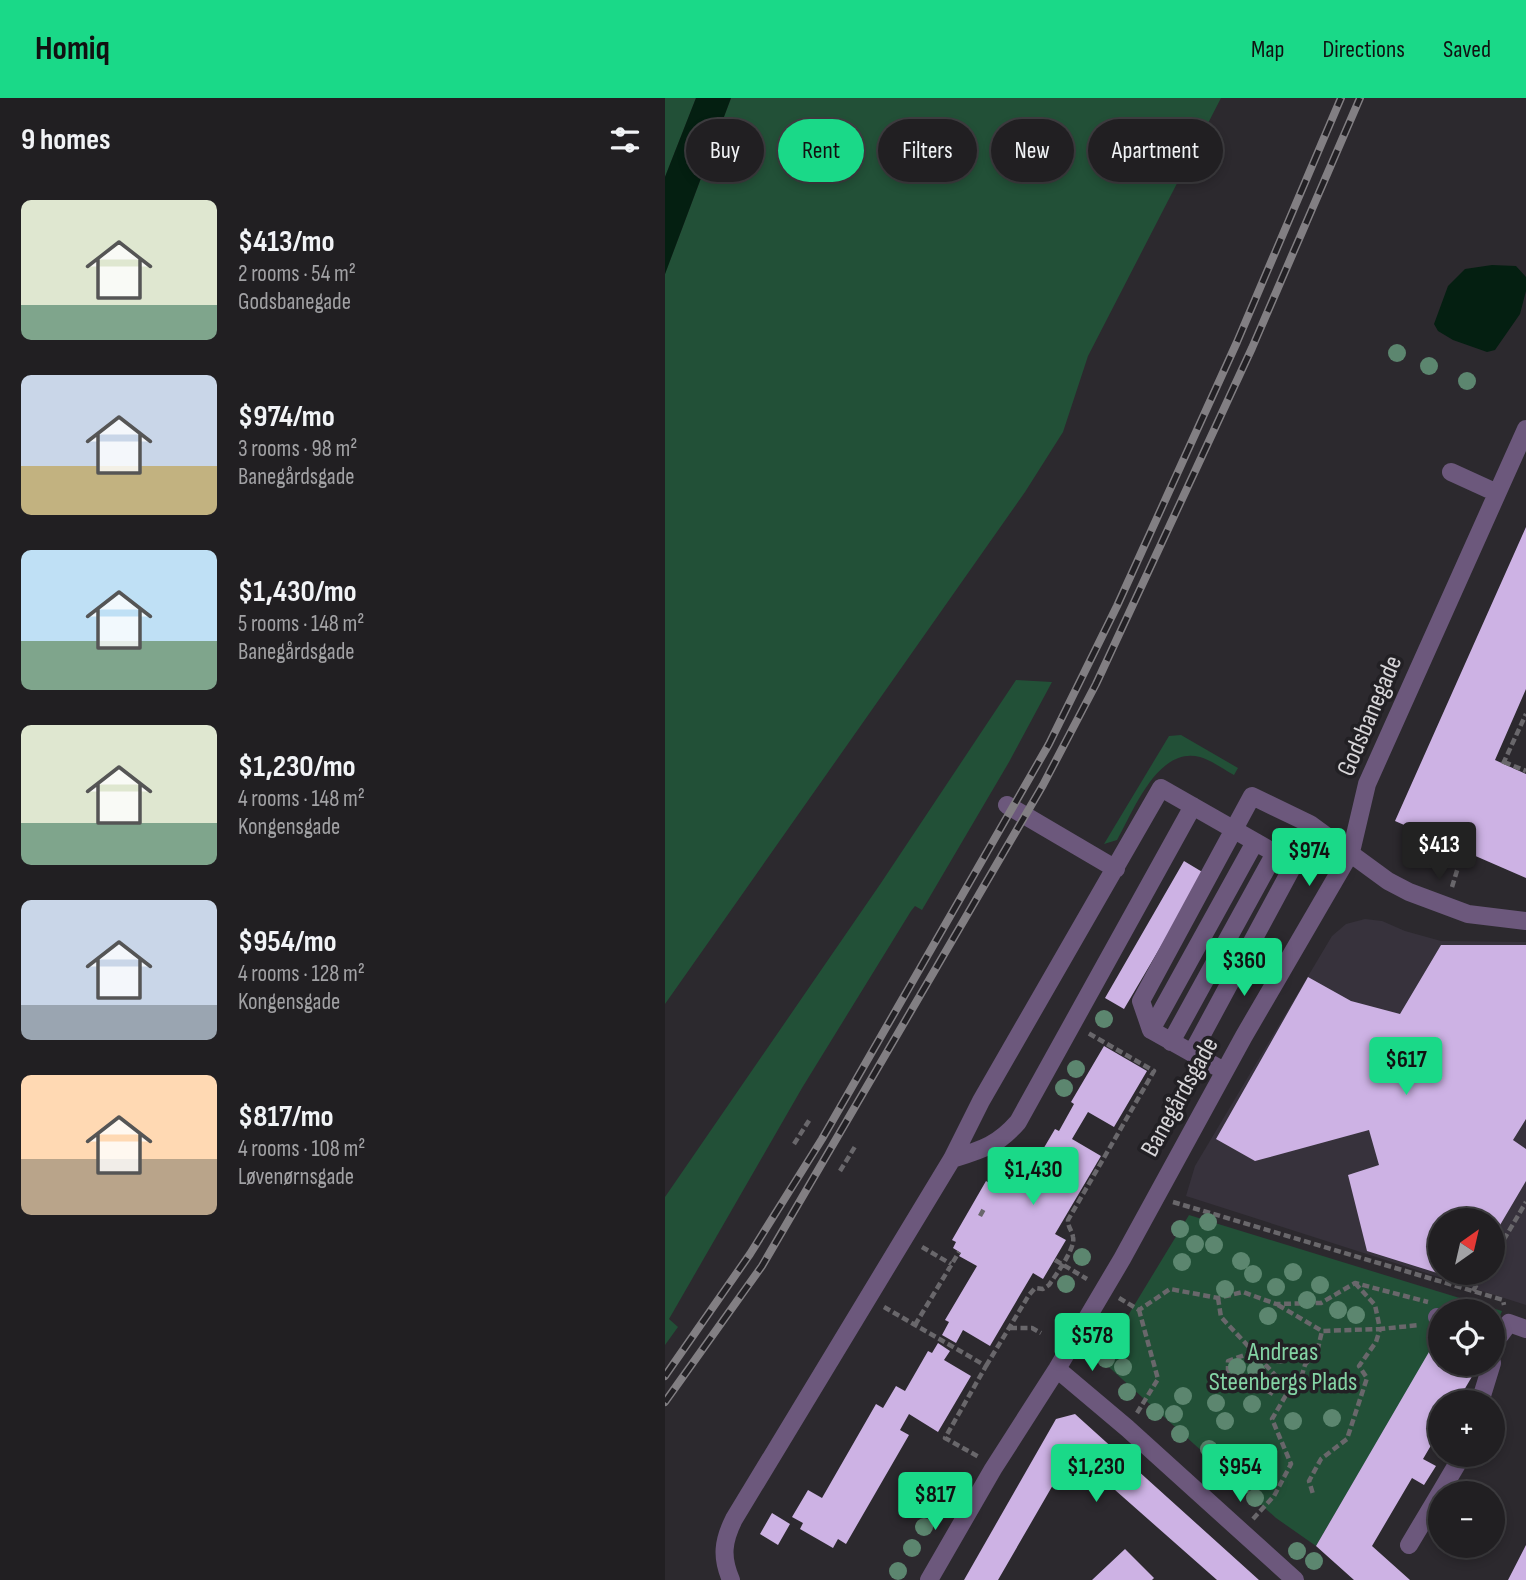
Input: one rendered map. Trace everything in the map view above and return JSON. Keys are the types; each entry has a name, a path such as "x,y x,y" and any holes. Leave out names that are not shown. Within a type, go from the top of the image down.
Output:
{"street":[{"name":"Godsbanegade","path":"1351,852 1367,784 1526,429"},
{"path":"1451,472 1497,493"},
{"path":"725,1578 724,1547 734,1519 952,1159 981,1101 1161,788 1294,864 1192,1053"},
{"path":"1224,1071 1151,1030 1142,1001 1252,796 1310,824 1388,881 1468,914 1526,921"},
{"path":"1007,805 1039,828 1116,869"},
{"path":"952,1159 995,1144 1018,1122 1193,806"},
{"path":"1151,1030 1255,842"},
{"name":"Banegårdsgade","path":"929,1580 995,1466 1104,1289 1224,1071 1351,852"},
{"path":"1171,1042 1275,853"},
{"path":"1057,1369 1127,1428 1295,1580"},
{"path":"1409,1545 1428,1513"}],"path":[{"path":"1526,714 1504,763 1526,771"},
{"path":"1446,906 1463,851"},
{"path":"995,1466 945,1438 1028,1295 1035,1289 1049,1286 1073,1246 1068,1220 1154,1071 1084,1030"},
{"path":"794,1144 810,1119"},
{"path":"840,1171 856,1145"},
{"path":"1156,1196 1503,1300 1507,1330"},
{"path":"1505,1238 1526,1202"},
{"path":"980,1216 985,1207"},
{"path":"905,1237 951,1264"},
{"path":"915,1325 959,1252"},
{"path":"1055,1260 1139,1310 1158,1379 1127,1428"},
{"path":"1276,1304 1321,1303 1355,1283"},
{"path":"1355,1283 1428,1313"},
{"path":"1313,1494 1310,1481 1321,1459 1347,1439 1367,1378 1359,1366 1377,1342 1380,1329 1375,1306 1355,1283"},
{"path":"1473,1292 1477,1285"},
{"path":"1139,1310 1170,1289 1218,1298 1243,1292 1276,1304 1321,1331 1380,1329 1428,1317"},
{"path":"869,1298 986,1366"},
{"path":"1218,1298 1221,1317 1289,1390"},
{"path":"1009,1328 1032,1328 1041,1333"},
{"path":"1272,1498 1291,1464 1272,1419 1318,1348 1321,1331"},
{"path":"1254,1352 1228,1361 1228,1374 1244,1377 1272,1394"}],"shaded area":[{"path":"696,98 731,98 723,119 688,119"},
{"path":"686,123 686,182 700,182 665,274 665,177"},
{"path":"1492,265 1516,266 1526,277 1526,291 1520,314 1495,350 1487,352 1453,340 1438,331 1434,324 1448,286 1465,269"},
{"path":"1365,919 1382,921 1441,941 1526,942 1526,1305 1464,1285 1505,1285 1505,1208 1428,1208 1428,1274 1186,1196 1195,1166 1332,936 1346,924"}],"green space":[{"path":"665,98 696,98 686,119 665,177"},
{"path":"731,98 1221,98 1210,119 1088,119 1088,182 1178,182 1088,356 1063,432 1025,492 665,1004 665,274 700,182 764,182 764,119 723,119"},
{"path":"1016,680 1052,682 1009,762 922,910 915,906 911,911 802,1088 669,1319 678,1327 665,1345 665,1197 881,883"},
{"path":"1181,735 1238,768 1234,775 1200,757 1185,756 1172,761 1149,783 1117,840 1104,844 1169,736"},
{"name":"Andreas Steenbergs Plads","path":"1189,1215 1463,1299 1428,1299 1428,1355 1316,1546 1276,1518 1101,1360"}],"building":[{"path":"1526,527 1526,689 1495,760 1526,774 1526,878 1395,821"},
{"path":"1184,861 1204,873 1124,1009 1105,998"},
{"path":"1441,945 1526,945 1526,1119 1513,1140 1526,1149 1526,1181 1505,1217 1505,1208 1428,1208 1428,1270 1367,1251 1348,1175 1379,1165 1369,1130 1255,1161 1216,1139 1308,977 1351,1001 1400,1014"},
{"path":"1104,1046 1147,1071 1114,1127 1088,1112 1072,1139 1101,1156 1055,1234 1066,1240 1043,1279 1033,1273 990,1346 963,1330 956,1343 942,1335 949,1322 945,1320 977,1266 959,1256 961,1253 953,1248 956,1242 952,1240 986,1181 989,1183 994,1176 1000,1180 1003,1174 1022,1185 1055,1129 1059,1131 1074,1104 1071,1102"},
{"path":"938,1343 950,1351 944,1360 971,1376 938,1432 909,1414 900,1430 909,1435 846,1544 838,1539 833,1548 800,1529 803,1523 792,1517 808,1490 822,1498 876,1404 883,1408 896,1386 905,1391 928,1351 932,1353"},
{"path":"1428,1354 1428,1376 1472,1376 1464,1390 1428,1390 1428,1450 1423,1459 1428,1462 1428,1467 1435,1467 1424,1485 1412,1478 1372,1546 1410,1580 1354,1580 1316,1546"},
{"path":"1075,1414 1259,1580 1217,1580 1072,1452 998,1580 964,1580 1056,1419"},
{"path":"772,1513 790,1524 778,1545 760,1534"},
{"path":"1526,1545 1526,1580 1508,1580"},
{"path":"1125,1549 1154,1578 1152,1580 1092,1580"}],"railway":[{"path":"665,1376 750,1254 822,1139 1049,744 1117,606 1237,342 1341,98"},
{"path":"665,1402 762,1266 1043,785 1096,684 1252,348 1360,98"}]}
